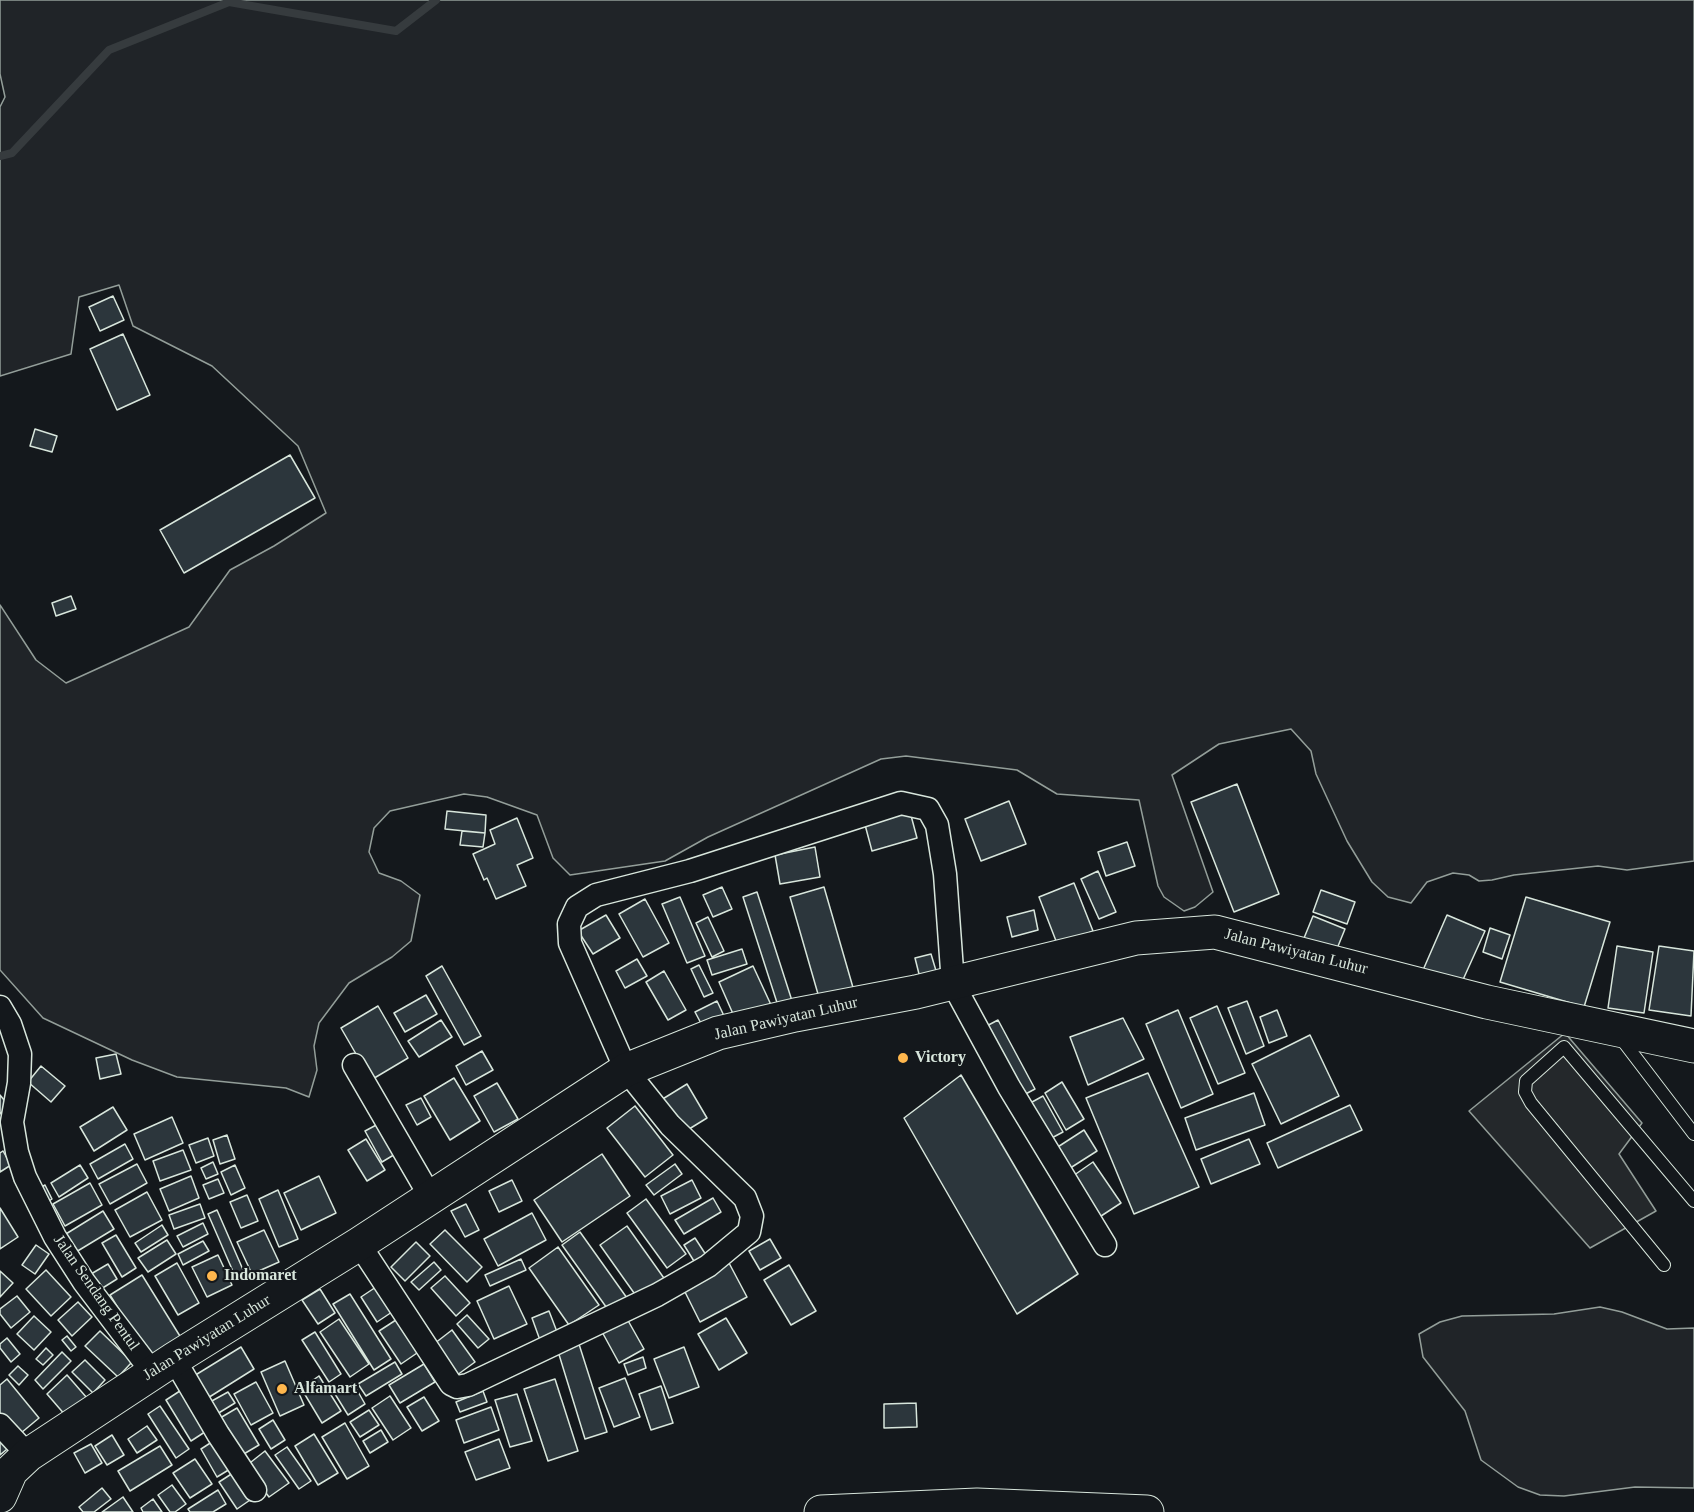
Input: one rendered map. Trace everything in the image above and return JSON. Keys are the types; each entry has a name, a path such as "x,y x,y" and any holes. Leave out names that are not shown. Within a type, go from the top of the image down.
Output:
{"main road":[{"name":"Jalan Pawiyatan Luhur","path":"0,1496 12,1472 28,1455 163,1366 359,1244 626,1070 718,1033 953,984 1136,938 1215,932 1487,1002 1567,1033 1614,1029 1694,1046"},
{"path":"821,1512 977,1505 1147,1512"}],"street":[{"path":"359,1244 451,1384 457,1387 468,1385 657,1295 708,1266 749,1232 752,1216 744,1198 670,1125 626,1070 570,943 569,924 577,907 596,895 690,871 901,803 928,809 937,825 945,874 953,984 1009,1087 1105,1245"},
{"name":"Jalan Sendang Pentul","path":"0,1007 10,1024 20,1054 19,1083 6,1126 25,1177 55,1237 84,1282 163,1366 255,1490"},
{"path":"354,1065 430,1196"},
{"path":"0,1425 28,1455"}],"lane":[{"path":"1614,1029 1694,1134"},
{"path":"1664,1265 1531,1103 1525,1092 1526,1081 1567,1033 1694,1201"}],"shaded area":[{"path":"0,0 1694,0 1694,861 1627,870 1598,866 1479,881 1469,875 1453,873 1427,882 1411,903 1388,897 1372,882 1347,841 1316,774 1311,751 1291,729 1219,744 1172,775 1213,892 1195,907 1184,911 1164,897 1158,886 1139,800 1057,794 1017,770 906,756 881,759 708,837 665,861 570,875 553,858 537,815 487,797 464,794 390,811 374,828 369,852 379,873 401,881 420,895 411,941 392,957 349,983 319,1023 314,1046 317,1070 309,1097 286,1088 177,1077 132,1060 43,1018 0,970 0,605 36,660 66,683 189,627 230,570 274,546 326,513 298,446 212,366 133,326 119,285 79,297 71,354 0,376 0,107 5,97 0,74"},
{"path":"1565,1033 1642,1123 1619,1154 1656,1211 1590,1248 1469,1111"},
{"path":"1600,1307 1622,1312 1667,1329 1694,1328 1694,1488 1635,1487 1564,1496 1540,1495 1518,1487 1481,1460 1465,1411 1423,1357 1419,1334 1440,1322 1462,1316 1554,1314"}],"building":[{"path":"113,296 124,320 100,331 89,307"},
{"path":"123,334 150,395 117,410 90,349"},
{"path":"35,429 57,436 52,452 30,446"},
{"path":"290,455 315,498 184,573 160,530"},
{"path":"71,596 76,609 56,616 52,603"},
{"path":"1237,784 1279,894 1234,912 1191,802"},
{"path":"1009,801 1026,844 981,861 965,819"},
{"path":"909,808 917,838 872,851 864,821"},
{"path":"447,811 486,815 485,833 445,829"},
{"path":"517,818 533,858 517,865 526,886 496,899 487,878 484,880 473,854 495,844 490,830"},
{"path":"462,831 485,833 483,847 460,845"},
{"path":"1127,842 1135,866 1106,876 1098,852"},
{"path":"815,847 820,877 780,884 775,855"},
{"path":"1098,871 1116,912 1099,919 1081,879"},
{"path":"1074,883 1093,931 1058,946 1039,897"},
{"path":"722,887 732,909 713,917 703,895"},
{"path":"824,887 854,991 820,1001 790,897"},
{"path":"1321,890 1355,902 1347,924 1313,912"},
{"path":"757,892 794,1007 780,1012 743,897"},
{"path":"680,897 705,956 687,963 662,904"},
{"path":"1526,897 1610,922 1584,1007 1500,982"},
{"path":"645,899 669,943 643,957 619,914"},
{"path":"1034,910 1038,930 1012,937 1007,917"},
{"path":"606,915 620,938 593,954 578,931"},
{"path":"1447,915 1485,931 1457,993 1420,977"},
{"path":"1313,916 1345,929 1334,956 1302,943"},
{"path":"708,917 724,951 712,957 696,923"},
{"path":"1490,928 1510,935 1502,959 1483,952"},
{"path":"1617,946 1653,952 1644,1013 1608,1008"},
{"path":"1659,946 1694,951 1691,1016 1649,1010"},
{"path":"742,949 747,964 712,975 707,960"},
{"path":"931,954 937,974 920,978 915,958"},
{"path":"637,959 647,976 625,988 616,971"},
{"path":"699,965 713,993 704,997 691,969"},
{"path":"442,966 481,1036 464,1045 426,976"},
{"path":"753,966 772,1007 737,1023 719,982"},
{"path":"664,971 686,1010 668,1020 646,982"},
{"path":"426,995 437,1014 405,1032 394,1013"},
{"path":"717,1001 725,1018 704,1029 695,1012"},
{"path":"1247,1001 1264,1046 1246,1054 1228,1008"},
{"path":"378,1006 408,1058 371,1080 341,1028"},
{"path":"1217,1006 1245,1073 1218,1084 1190,1018"},
{"path":"1178,1010 1213,1094 1181,1108 1146,1024"},
{"path":"1277,1010 1287,1036 1269,1043 1260,1017"},
{"path":"1123,1018 1144,1059 1088,1085 1070,1037"},
{"path":"441,1020 452,1037 419,1057 408,1041"},
{"path":"998,1020 1035,1089 1018,1098 981,1029"},
{"path":"1310,1035 1339,1096 1281,1124 1252,1064"},
{"path":"482,1051 493,1070 466,1085 456,1066"},
{"path":"116,1054 121,1074 100,1079 96,1058"},
{"path":"41,1066 65,1086 51,1102 28,1082"},
{"path":"1148,1073 1199,1187 1134,1214 1086,1098"},
{"path":"961,1075 1078,1274 1017,1314 904,1118"},
{"path":"454,1078 480,1121 450,1140 424,1096"},
{"path":"1062,1082 1084,1119 1066,1130 1045,1093"},
{"path":"497,1083 518,1119 494,1132 474,1096"},
{"path":"687,1084 707,1118 681,1134 661,1100"},
{"path":"1254,1093 1265,1125 1196,1150 1185,1118"},
{"path":"0,1095 9,1106 0,1114"},
{"path":"1043,1096 1063,1132 1044,1142 1023,1107"},
{"path":"421,1098 431,1117 417,1125 406,1105"},
{"path":"1350,1105 1362,1130 1278,1168 1267,1143"},
{"path":"635,1106 673,1155 645,1177 607,1128"},
{"path":"113,1107 127,1130 94,1151 80,1127"},
{"path":"172,1117 183,1143 145,1160 134,1134"},
{"path":"380,1123 397,1153 382,1162 365,1131"},
{"path":"1084,1130 1097,1151 1064,1172 1050,1152"},
{"path":"227,1135 235,1159 220,1164 213,1140"},
{"path":"208,1138 214,1156 196,1163 189,1145"},
{"path":"366,1139 385,1170 367,1181 348,1150"},
{"path":"1249,1139 1260,1164 1211,1184 1201,1159"},
{"path":"125,1144 133,1159 98,1179 90,1164"},
{"path":"183,1150 191,1170 160,1181 153,1161"},
{"path":"3,1151 11,1165 0,1172 0,1153"},
{"path":"602,1154 630,1196 562,1242 534,1200"},
{"path":"213,1162 218,1174 206,1179 201,1168"},
{"path":"1093,1162 1121,1203 1098,1218 1070,1178"},
{"path":"137,1164 147,1183 110,1204 99,1184"},
{"path":"675,1164 682,1174 654,1195 646,1185"},
{"path":"80,1165 88,1178 59,1197 51,1183"},
{"path":"235,1165 245,1188 231,1195 221,1172"},
{"path":"191,1176 199,1198 169,1211 160,1189"},
{"path":"319,1176 336,1213 301,1230 284,1193"},
{"path":"218,1179 224,1193 209,1199 203,1185"},
{"path":"512,1180 522,1201 499,1212 489,1191"},
{"path":"692,1180 701,1198 670,1214 661,1196"},
{"path":"90,1183 102,1205 65,1226 53,1204"},
{"path":"45,1185 52,1199 43,1205 35,1191"},
{"path":"278,1190 298,1239 279,1247 259,1199"},
{"path":"147,1192 162,1220 130,1237 115,1210"},
{"path":"247,1195 258,1221 241,1228 230,1202"},
{"path":"713,1198 721,1212 684,1234 675,1220"},
{"path":"646,1199 686,1254 667,1268 627,1213"},
{"path":"200,1204 205,1218 174,1229 169,1215"},
{"path":"466,1204 479,1230 465,1237 451,1211"},
{"path":"0,1208 18,1237 0,1249"},
{"path":"217,1210 244,1272 235,1276 208,1214"},
{"path":"103,1211 114,1229 71,1255 61,1237"},
{"path":"532,1213 546,1240 498,1266 484,1239"},
{"path":"203,1223 208,1234 183,1247 177,1236"},
{"path":"162,1225 168,1235 141,1252 135,1243"},
{"path":"627,1226 666,1281 639,1300 600,1245"},
{"path":"264,1230 279,1262 252,1274 237,1242"},
{"path":"445,1230 482,1267 467,1282 430,1244"},
{"path":"580,1232 627,1298 609,1311 562,1245"},
{"path":"116,1235 136,1268 122,1277 102,1243"},
{"path":"695,1238 708,1258 697,1266 684,1245"},
{"path":"770,1239 781,1258 760,1270 749,1251"},
{"path":"167,1240 176,1254 148,1272 138,1258"},
{"path":"203,1241 209,1251 183,1265 178,1254"},
{"path":"416,1242 430,1256 405,1281 391,1267"},
{"path":"36,1245 49,1254 35,1274 22,1265"},
{"path":"558,1247 599,1305 569,1325 529,1268"},
{"name":"Indomaret","path":"218,1255 232,1285 207,1297 192,1267"},
{"path":"521,1259 526,1270 490,1286 485,1275"},
{"path":"434,1262 441,1270 419,1290 411,1282"},
{"path":"177,1263 199,1303 178,1315 155,1276"},
{"path":"729,1263 747,1297 700,1322 683,1288"},
{"path":"108,1264 117,1279 101,1289 91,1274"},
{"path":"789,1265 816,1311 791,1325 764,1280"},
{"path":"46,1270 71,1297 51,1316 26,1289"},
{"path":"0,1271 13,1283 0,1297"},
{"path":"142,1275 183,1341 151,1361 110,1295"},
{"path":"445,1276 470,1303 456,1316 431,1288"},
{"path":"379,1285 395,1310 377,1322 361,1297"},
{"path":"509,1286 527,1324 494,1339 477,1301"},
{"path":"320,1289 335,1313 318,1324 302,1300"},
{"path":"350,1294 391,1359 374,1370 333,1304"},
{"path":"17,1296 30,1312 11,1328 0,1314 0,1309"},
{"path":"78,1302 92,1317 72,1336 58,1320"},
{"path":"549,1311 559,1337 541,1343 532,1318"},
{"path":"467,1315 489,1339 478,1348 457,1324"},
{"path":"34,1316 51,1332 34,1350 17,1334"},
{"path":"626,1317 644,1349 619,1363 601,1330"},
{"path":"399,1318 420,1351 401,1364 379,1331"},
{"path":"726,1318 747,1353 719,1370 698,1334"},
{"path":"339,1319 369,1364 350,1377 320,1332"},
{"path":"452,1330 475,1362 453,1378 430,1347"},
{"path":"100,1331 132,1362 118,1377 85,1346"},
{"path":"315,1332 341,1374 329,1382 302,1340"},
{"path":"67,1336 76,1347 71,1351 62,1340"},
{"path":"7,1338 20,1354 11,1362 0,1348 0,1344"},
{"path":"578,1341 607,1432 585,1439 557,1348"},
{"path":"241,1347 254,1369 203,1401 189,1379"},
{"path":"684,1347 699,1387 669,1398 654,1359"},
{"path":"46,1348 53,1355 43,1365 36,1359"},
{"path":"62,1352 71,1361 43,1389 35,1380"},
{"path":"643,1357 646,1368 628,1375 624,1364"},
{"path":"85,1360 105,1380 93,1393 72,1372"},
{"name":"Alfamart","path":"285,1361 304,1405 280,1416 261,1372"},
{"path":"395,1362 402,1374 366,1396 358,1384"},
{"path":"424,1364 435,1382 400,1403 389,1385"},
{"path":"18,1366 28,1375 19,1385 9,1375"},
{"path":"67,1375 87,1398 66,1416 47,1394"},
{"path":"319,1376 341,1411 322,1423 301,1388"},
{"path":"625,1378 640,1417 614,1427 599,1388"},
{"path":"7,1379 39,1418 15,1438 0,1420 0,1385"},
{"path":"555,1379 578,1451 548,1461 524,1389"},
{"path":"256,1382 273,1413 251,1425 234,1394"},
{"path":"353,1383 365,1404 348,1415 335,1394"},
{"path":"661,1386 673,1423 651,1430 639,1394"},
{"path":"186,1387 211,1428 191,1441 166,1400"},
{"path":"483,1391 487,1402 460,1412 456,1402"},
{"path":"228,1392 235,1403 217,1414 210,1402"},
{"path":"517,1394 532,1441 510,1447 495,1400"},
{"path":"390,1396 411,1428 393,1440 372,1408"},
{"path":"424,1397 439,1421 422,1431 407,1407"},
{"path":"916,1403 917,1427 884,1428 884,1404"},
{"path":"160,1406 189,1449 176,1458 148,1414"},
{"path":"491,1407 499,1430 464,1443 456,1420"},
{"path":"237,1408 259,1445 237,1458 215,1421"},
{"path":"369,1410 379,1425 360,1437 350,1422"},
{"path":"273,1420 285,1440 271,1449 259,1429"},
{"path":"345,1423 369,1466 347,1479 322,1437"},
{"path":"147,1426 157,1440 137,1453 128,1439"},
{"path":"381,1430 388,1442 370,1453 363,1441"},
{"path":"0,1432 12,1445 0,1455"},
{"path":"314,1434 338,1473 318,1485 295,1446"},
{"path":"112,1435 124,1455 107,1465 95,1446"},
{"path":"218,1438 235,1466 217,1477 201,1449"},
{"path":"499,1439 510,1468 476,1480 465,1452"},
{"path":"91,1444 102,1463 85,1473 74,1453"},
{"path":"160,1446 172,1465 130,1491 118,1471"},
{"path":"287,1447 311,1481 299,1489 275,1455"},
{"path":"265,1451 289,1483 269,1497 246,1466"},
{"path":"195,1459 212,1484 190,1498 173,1473"},
{"path":"236,1471 253,1498 237,1509 219,1482"},
{"path":"172,1485 186,1504 175,1512 170,1512 158,1495"},
{"path":"102,1488 111,1499 94,1512 83,1512 79,1507"},
{"path":"218,1490 226,1504 213,1512 190,1512 188,1509"},
{"path":"123,1497 133,1512 102,1512"},
{"path":"153,1499 162,1512 143,1512 141,1508"}],"waterway":[{"path":"0,156 12,153 109,50 229,2 396,31 436,0"}],"place":[{"name":"Victory","path":"903,1058"},
{"name":"Indomaret","path":"212,1276"},
{"name":"Alfamart","path":"282,1389"}]}
